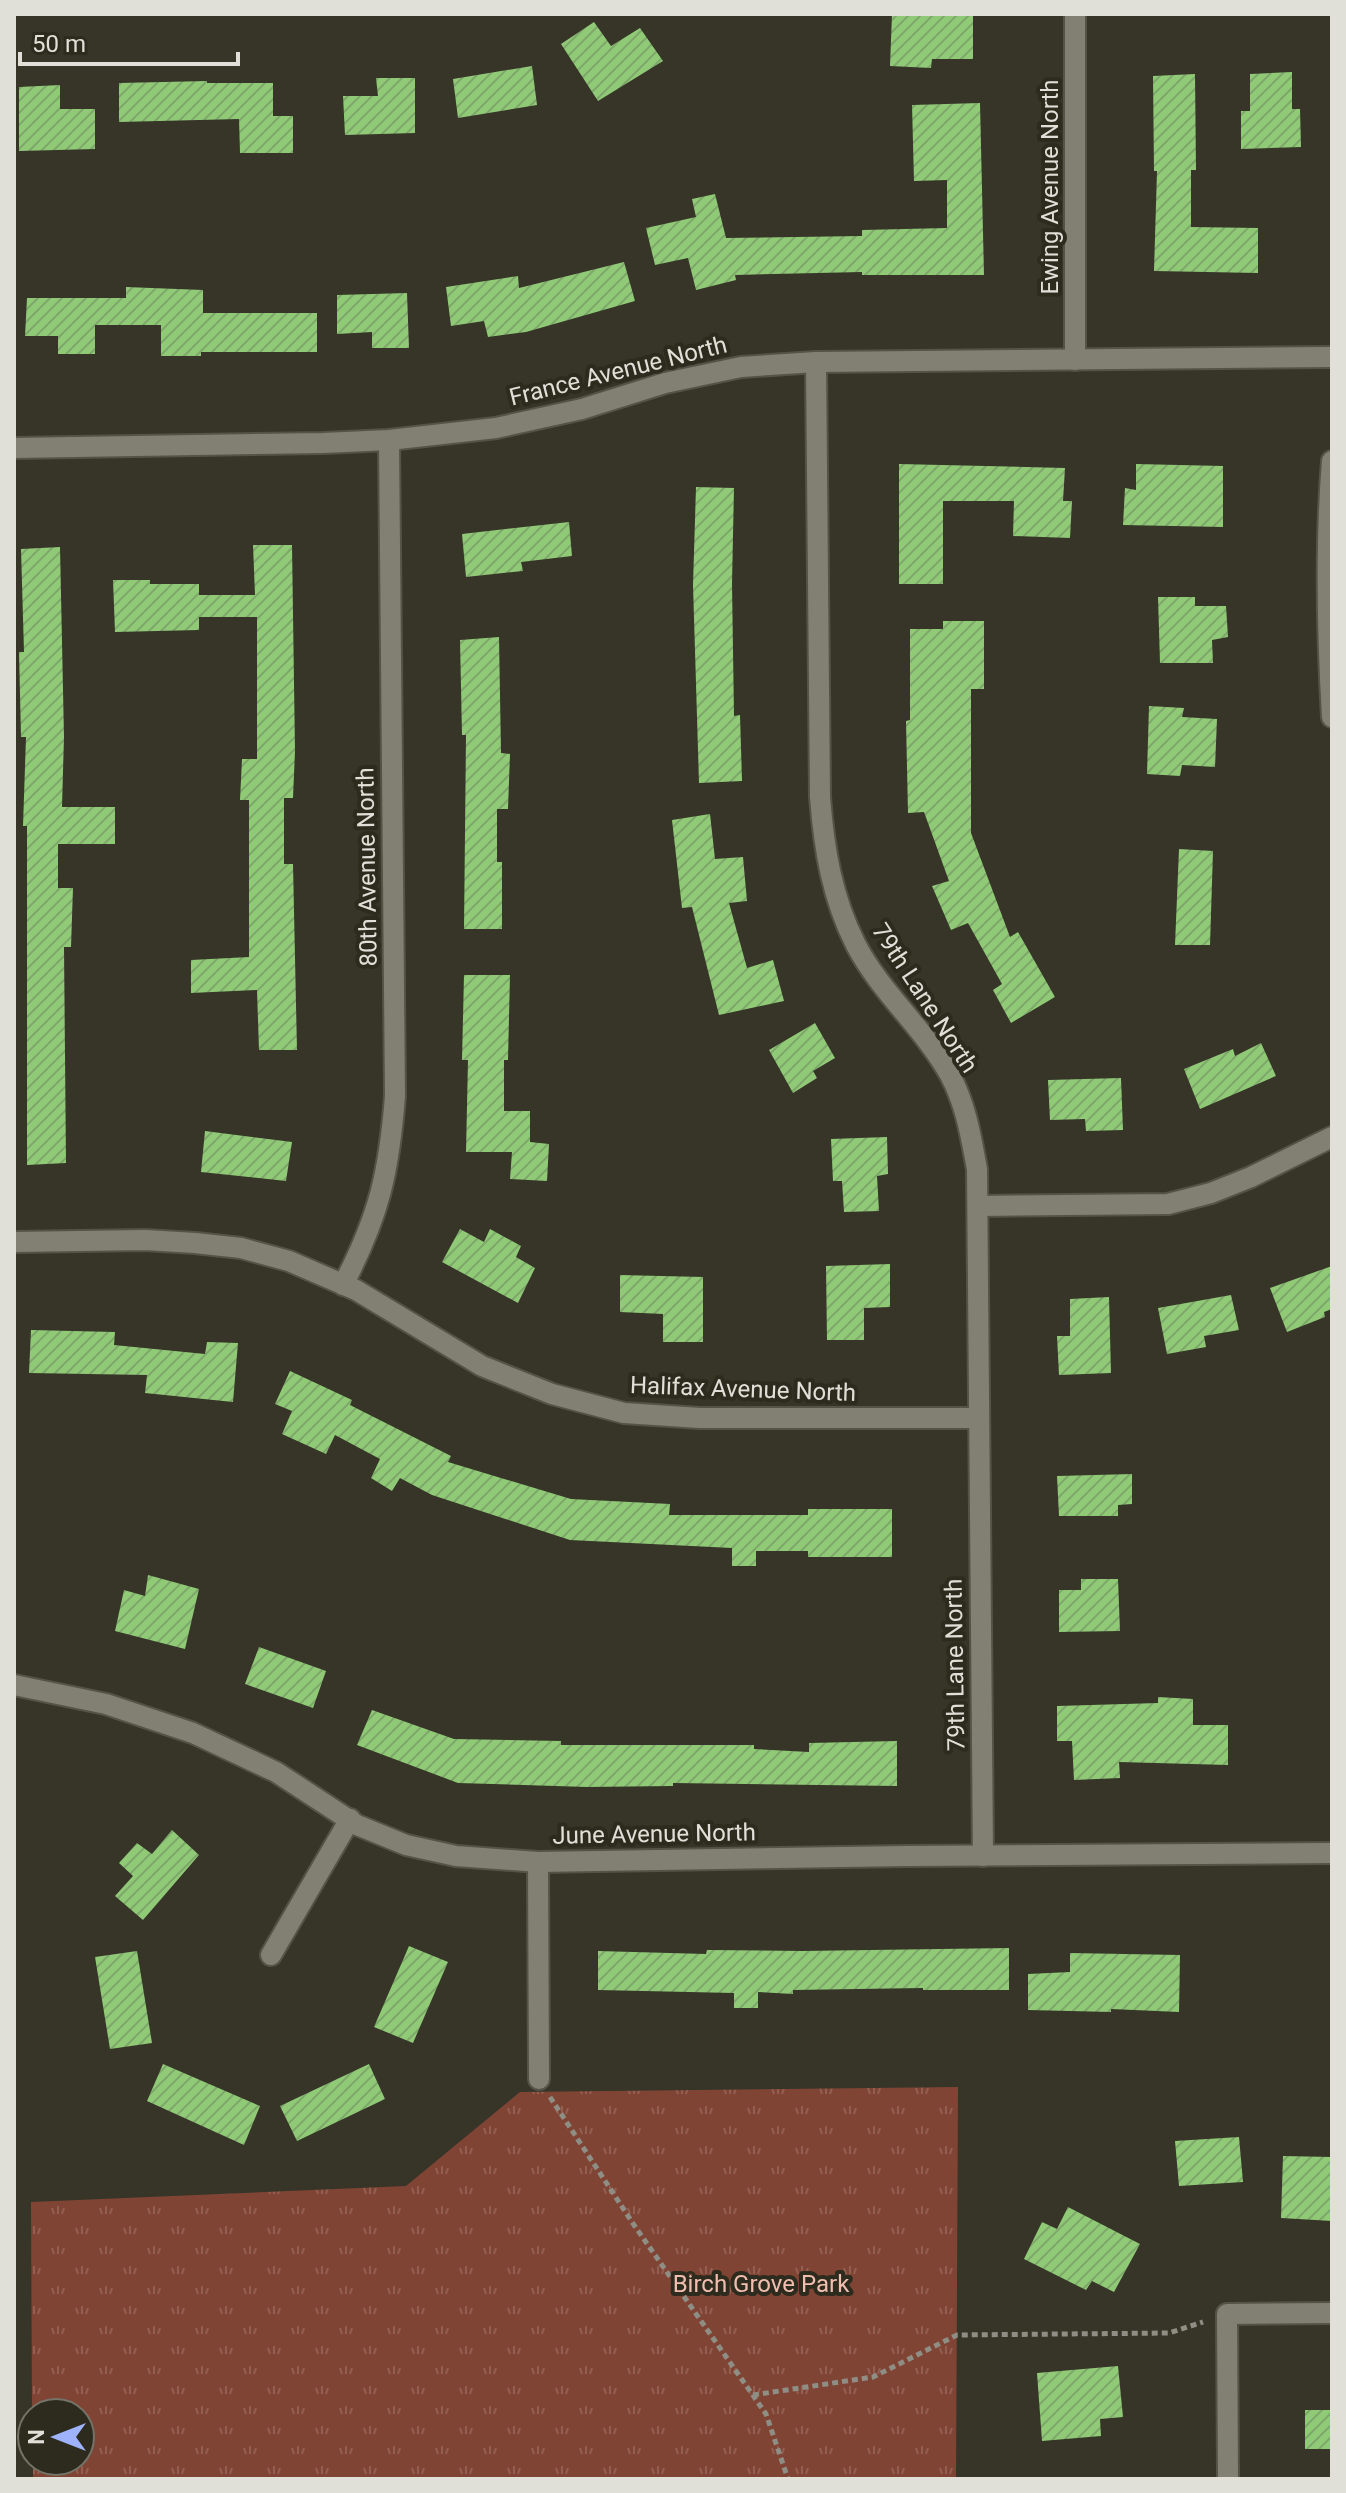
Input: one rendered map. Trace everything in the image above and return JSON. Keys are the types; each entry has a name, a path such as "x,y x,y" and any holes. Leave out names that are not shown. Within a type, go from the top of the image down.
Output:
{"street":[{"name":"Ewing Avenue North","path":"1075,14 1075,360"},
{"name":"France Avenue North","path":"14,448 389,440 496,428 582,409 665,383 741,367 816,362 1332,357"},
{"name":"79th Lane North","path":"816,362 820,797 824,847 837,900 857,947 950,1075 968,1119 977,1169 983,1856"},
{"name":"80th Avenue North","path":"343,1285 365,1243 382,1196 391,1146 395,1096 389,440"},
{"path":"1332,461 1327,525 1327,622 1332,717"},
{"path":"979,1206 1168,1204 1211,1193 1251,1177 1332,1137"},
{"name":"Halifax Avenue North","path":"14,1242 145,1240 241,1248 289,1261 369,1297 482,1366 552,1394 624,1413 700,1418 979,1418"},
{"name":"June Avenue North","path":"14,1685 106,1704 193,1733 276,1772 350,1819 406,1845 456,1856 538,1862 1332,1853"},
{"path":"271,1955 350,1819"},
{"path":"538,1862 539,2079"},
{"path":"1228,2479 1227,2314 1332,2313"}],"path":[{"path":"539,2079 634,2225 766,2414 788,2479"},
{"path":"753,2395 873,2377 957,2335 1169,2333 1227,2314"}],"green space":[{"name":"Birch Grove Park","path":"958,2087 956,2479 33,2479 96,2477 96,2397 32,2397 31,2202 406,2186 520,2092"}],"building":[{"path":"892,14 973,14 973,59 932,59 931,68 890,66"},
{"path":"594,22 611,46 640,28 663,61 598,101 561,44"},
{"path":"532,66 537,105 458,118 453,79"},
{"path":"1292,72 1292,109 1300,109 1301,147 1241,149 1241,111 1250,111 1250,74"},
{"path":"1195,74 1196,170 1191,170 1191,227 1258,228 1258,273 1154,271 1157,171 1154,171 1153,76"},
{"path":"376,78 415,78 415,133 345,135 343,96 378,96"},
{"path":"119,83 273,83 273,116 293,116 293,153 240,153 239,119 119,122"},
{"path":"60,85 60,109 95,109 95,149 19,151 19,87"},
{"path":"980,103 984,275 862,275 862,272 735,275 736,280 696,290 688,258 655,265 646,228 696,217 692,199 715,194 726,238 862,236 862,230 947,228 947,180 914,181 912,105"},
{"path":"624,262 635,301 526,332 488,337 484,321 451,326 446,287 518,276 519,288"},
{"path":"126,287 203,290 203,313 317,313 317,352 201,352 201,356 161,356 161,325 95,325 95,354 58,354 58,336 25,336 27,298 126,298"},
{"path":"407,293 409,348 372,348 372,332 337,334 337,295"},
{"path":"899,464 1065,468 1063,501 1072,501 1070,538 1013,536 1014,501 943,501 943,584 899,584"},
{"path":"1136,464 1223,466 1223,527 1123,525 1125,488 1136,490"},
{"path":"696,487 734,488 734,716 740,715 742,781 699,783 693,585"},
{"path":"569,522 572,556 521,562 523,571 466,577 462,534"},
{"path":"253,545 292,545 295,751 293,798 284,798 284,864 293,864 297,1050 259,1050 257,990 191,993 191,960 249,957 249,800 240,800 242,759 257,759 257,617 199,617 199,630 115,632 113,580 199,584 199,595 255,595"},
{"path":"60,547 64,737 62,807 115,807 115,844 58,844 58,888 73,888 71,947 64,947 66,1163 27,1165 27,826 23,826 26,737 21,737 19,652 24,652 21,549"},
{"path":"1158,597 1195,597 1195,606 1226,606 1228,637 1212,640 1213,663 1160,663"},
{"path":"943,621 984,621 984,689 971,689 971,833 1010,937 1018,932 1055,997 1011,1023 993,990 1002,984 968,923 951,930 932,886 949,881 924,812 908,813 906,721 910,720 910,629 943,629"},
{"path":"499,637 501,753 510,754 508,809 497,809 497,862 502,862 502,929 464,929 466,735 462,735 460,640"},
{"path":"1149,706 1184,708 1182,717 1217,719 1215,767 1182,765 1180,776 1147,774"},
{"path":"710,814 715,859 743,857 747,901 729,903 747,968 773,960 784,1001 719,1015 692,907 682,908 672,820"},
{"path":"1179,849 1213,851 1210,945 1175,945"},
{"path":"464,975 510,975 504,1111 530,1111 530,1142 549,1144 547,1181 510,1179 512,1152 466,1152 468,1060 462,1060"},
{"path":"815,1023 835,1058 813,1071 817,1078 793,1093 769,1050"},
{"path":"1261,1043 1276,1076 1200,1109 1184,1069 1233,1049 1235,1056"},
{"path":"1121,1078 1123,1130 1086,1131 1085,1119 1050,1120 1048,1080"},
{"path":"205,1131 292,1142 286,1181 201,1172"},
{"path":"887,1137 888,1174 877,1176 879,1211 844,1212 842,1181 833,1181 831,1139"},
{"path":"460,1229 484,1242 490,1229 521,1246 516,1257 535,1268 518,1303 442,1262"},
{"path":"890,1264 890,1307 864,1308 864,1340 827,1340 826,1266"},
{"path":"1332,1266 1332,1309 1324,1312 1325,1317 1287,1332 1270,1288"},
{"path":"620,1275 703,1277 703,1342 663,1342 663,1314 620,1312"},
{"path":"1231,1295 1239,1330 1204,1336 1206,1347 1167,1354 1158,1308"},
{"path":"1109,1297 1111,1373 1059,1375 1057,1336 1070,1336 1070,1299"},
{"path":"31,1330 115,1332 114,1345 205,1354 207,1342 238,1343 233,1402 145,1393 147,1375 29,1373"},
{"path":"290,1371 352,1400 350,1405 451,1456 448,1462 571,1499 670,1504 669,1515 808,1515 808,1509 892,1509 892,1557 808,1557 808,1551 756,1551 756,1566 732,1566 732,1548 570,1540 432,1495 400,1478 392,1491 371,1478 380,1459 335,1435 326,1454 282,1434 292,1411 275,1404"},
{"path":"1132,1474 1132,1504 1118,1505 1118,1516 1059,1516 1057,1476"},
{"path":"148,1575 199,1589 185,1649 115,1631 124,1590 145,1596"},
{"path":"1081,1579 1118,1579 1120,1631 1059,1632 1059,1590 1081,1590"},
{"path":"259,1647 326,1671 313,1708 245,1684"},
{"path":"1158,1697 1193,1699 1193,1725 1228,1725 1228,1765 1119,1762 1120,1778 1074,1780 1072,1741 1057,1741 1057,1706 1158,1703"},
{"path":"372,1710 454,1739 561,1741 561,1745 754,1745 754,1749 809,1752 809,1743 897,1741 897,1786 673,1783 673,1786 587,1787 458,1783 357,1745"},
{"path":"172,1830 199,1855 143,1920 115,1896 133,1876 119,1863 137,1843 152,1854"},
{"path":"409,1946 448,1962 413,2043 374,2027"},
{"path":"1009,1948 1009,1990 923,1988 793,1990 793,1994 758,1992 758,2008 734,2008 734,1993 598,1990 598,1951 706,1954 707,1950"},
{"path":"137,1951 152,2043 110,2049 95,1957"},
{"path":"1070,1953 1180,1955 1179,2012 1028,2010 1028,1974 1070,1972"},
{"path":"163,2064 260,2106 244,2145 147,2101"},
{"path":"369,2064 385,2099 297,2141 280,2106"},
{"path":"1239,2137 1243,2182 1179,2186 1175,2141"},
{"path":"1283,2156 1332,2157 1332,2221 1281,2218"},
{"path":"1068,2207 1140,2244 1114,2292 1092,2281 1086,2290 1024,2259 1042,2222 1057,2229"},
{"path":"1118,2366 1123,2417 1100,2419 1101,2436 1042,2441 1037,2373"},
{"path":"1305,2410 1332,2410 1332,2449 1305,2449"}]}
